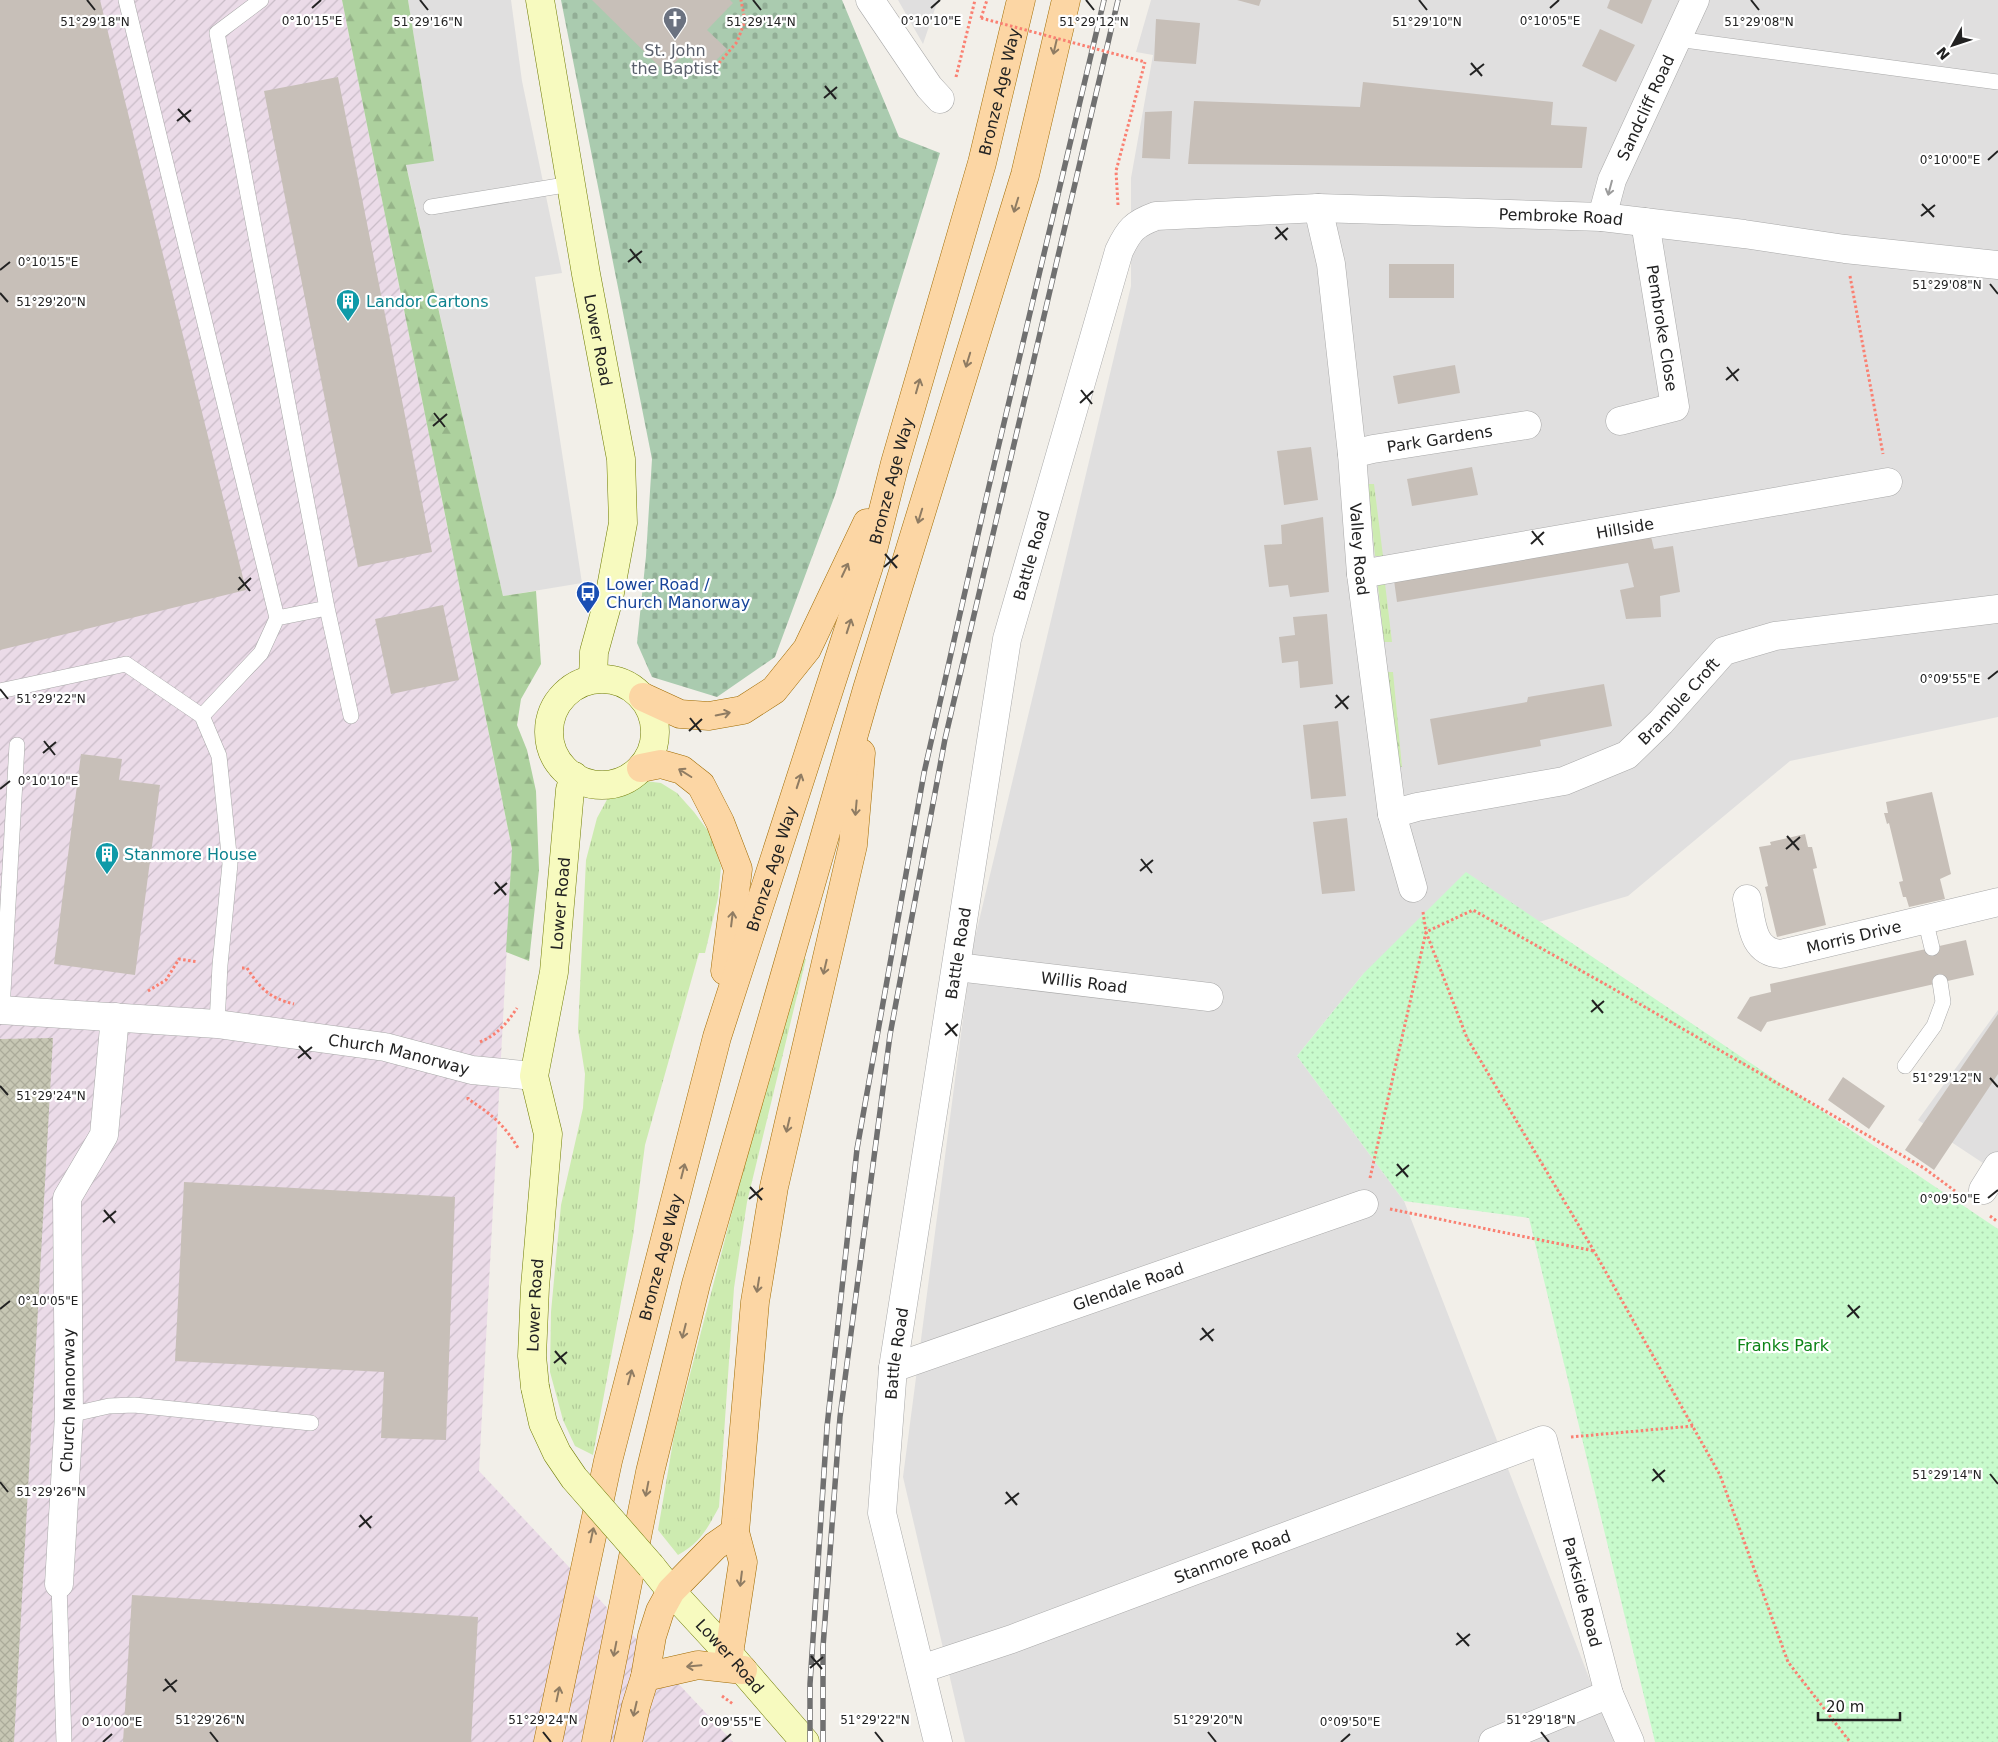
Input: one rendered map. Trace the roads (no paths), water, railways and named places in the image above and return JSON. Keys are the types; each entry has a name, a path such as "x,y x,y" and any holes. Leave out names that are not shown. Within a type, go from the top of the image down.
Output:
{"main road":[{"name":"Lower Road","path":"540,0 621,459 623,523 610,598 594,652 593,679"},
{"name":"Bronze Age Way","path":"548,1742 608,1461 717,1037 869,566 895,463 982,163 1021,0"},
{"path":"596,1742 650,1472 696,1284 867,689 1025,175 1066,0"},
{"path":"643,698 680,714 708,716 743,710 774,690 808,649 895,463"},
{"path":"593,679 609,679 627,684 643,698 653,714 656,732 653,750 641,768 627,780 609,785 596,785 567,772 555,758 549,740 552,714 561,697 575,686 593,679"},
{"path":"645,1677 698,1665 736,1662 743,1562 735,1532 755,1302 774,1187 853,845 867,689"},
{"path":"641,768 661,764 682,770 701,785 720,822 738,869 717,1037"},
{"name":"Lower Road","path":"574,776 570,790 554,972 534,1076 548,1134 535,1287 532,1356 535,1387 543,1423 561,1459 574,1478 805,1742"},
{"path":"628,1742 645,1677 652,1636 660,1611 671,1591 715,1546 735,1532"}],"street":[{"path":"870,0 929,87 947,92"},
{"name":"Sandcliff Road","path":"1602,217 1612,180 1695,0"},
{"name":"Pembroke Road","path":"1123,222 1144,220 1156,216 1318,208 1602,217 1845,248 1998,265"},
{"name":"Valley Road","path":"1318,208 1331,264 1352,454 1361,574 1392,814 1417,897"},
{"name":"Battle Road","path":"938,1742 882,1512 893,1368 1007,639 1119,251 1123,222"},
{"name":"Pembroke Close","path":"1620,421 1675,407 1645,222"},
{"name":"Park Gardens","path":"1352,454 1373,448 1527,425"},
{"name":"Hillside","path":"1361,574 1888,482"},
{"name":"Bramble Croft","path":"1392,814 1417,807 1564,782 1627,755 1661,722 1724,651 1775,636 1998,609"},
{"name":"Morris Drive","path":"1747,899 1758,943 1771,953 1781,954 1998,902"},
{"name":"Willis Road","path":"957,967 1209,997"},
{"name":"Church Manorway","path":"1,1010 217,1024 385,1047 472,1070 534,1076"},
{"name":"Church Manorway","path":"59,1584 69,1415 68,1198 104,1135 115,1017"},
{"path":"1976,1198 1998,1166"},
{"name":"Glendale Road","path":"893,1368 1364,1204"},
{"name":"Stanmore Road","path":"921,1668 1012,1639 1543,1440"},
{"name":"Parkside Road","path":"1543,1440 1609,1694 1630,1742"},
{"path":"1493,1742 1609,1694"}],"lane":[{"path":"126,0 277,618 261,653 202,716"},
{"path":"261,0 217,33 327,608 351,716"},
{"path":"1677,39 1998,82"},
{"path":"431,207 571,184"},
{"path":"277,618 327,608"},
{"path":"0,691 126,664 202,716 219,756 230,864 220,965 217,1024"},
{"path":"1,1010 18,745"},
{"path":"1925,919 1932,948"},
{"path":"1905,1066 1934,1026 1943,1002 1940,982"},
{"path":"69,1415 109,1406 134,1405 311,1423"},
{"path":"59,1584 64,1742"}],"railway":[{"path":"810,1742 810,1684 827,1427 857,1149 924,773 986,499 1104,0"},
{"path":"823,1742 823,1647 840,1417 890,1035 945,739 1118,0"}],"place":[{"name":"St. John the Baptist","path":"675,40"},
{"name":"Landor Cartons","path":"348,322"},
{"name":"Lower Road / Church Manorway","path":"588,614"},
{"name":"Stanmore House","path":"107,875"}],"park label":[{"name":"Franks Park","path":"1783,1345"}]}
